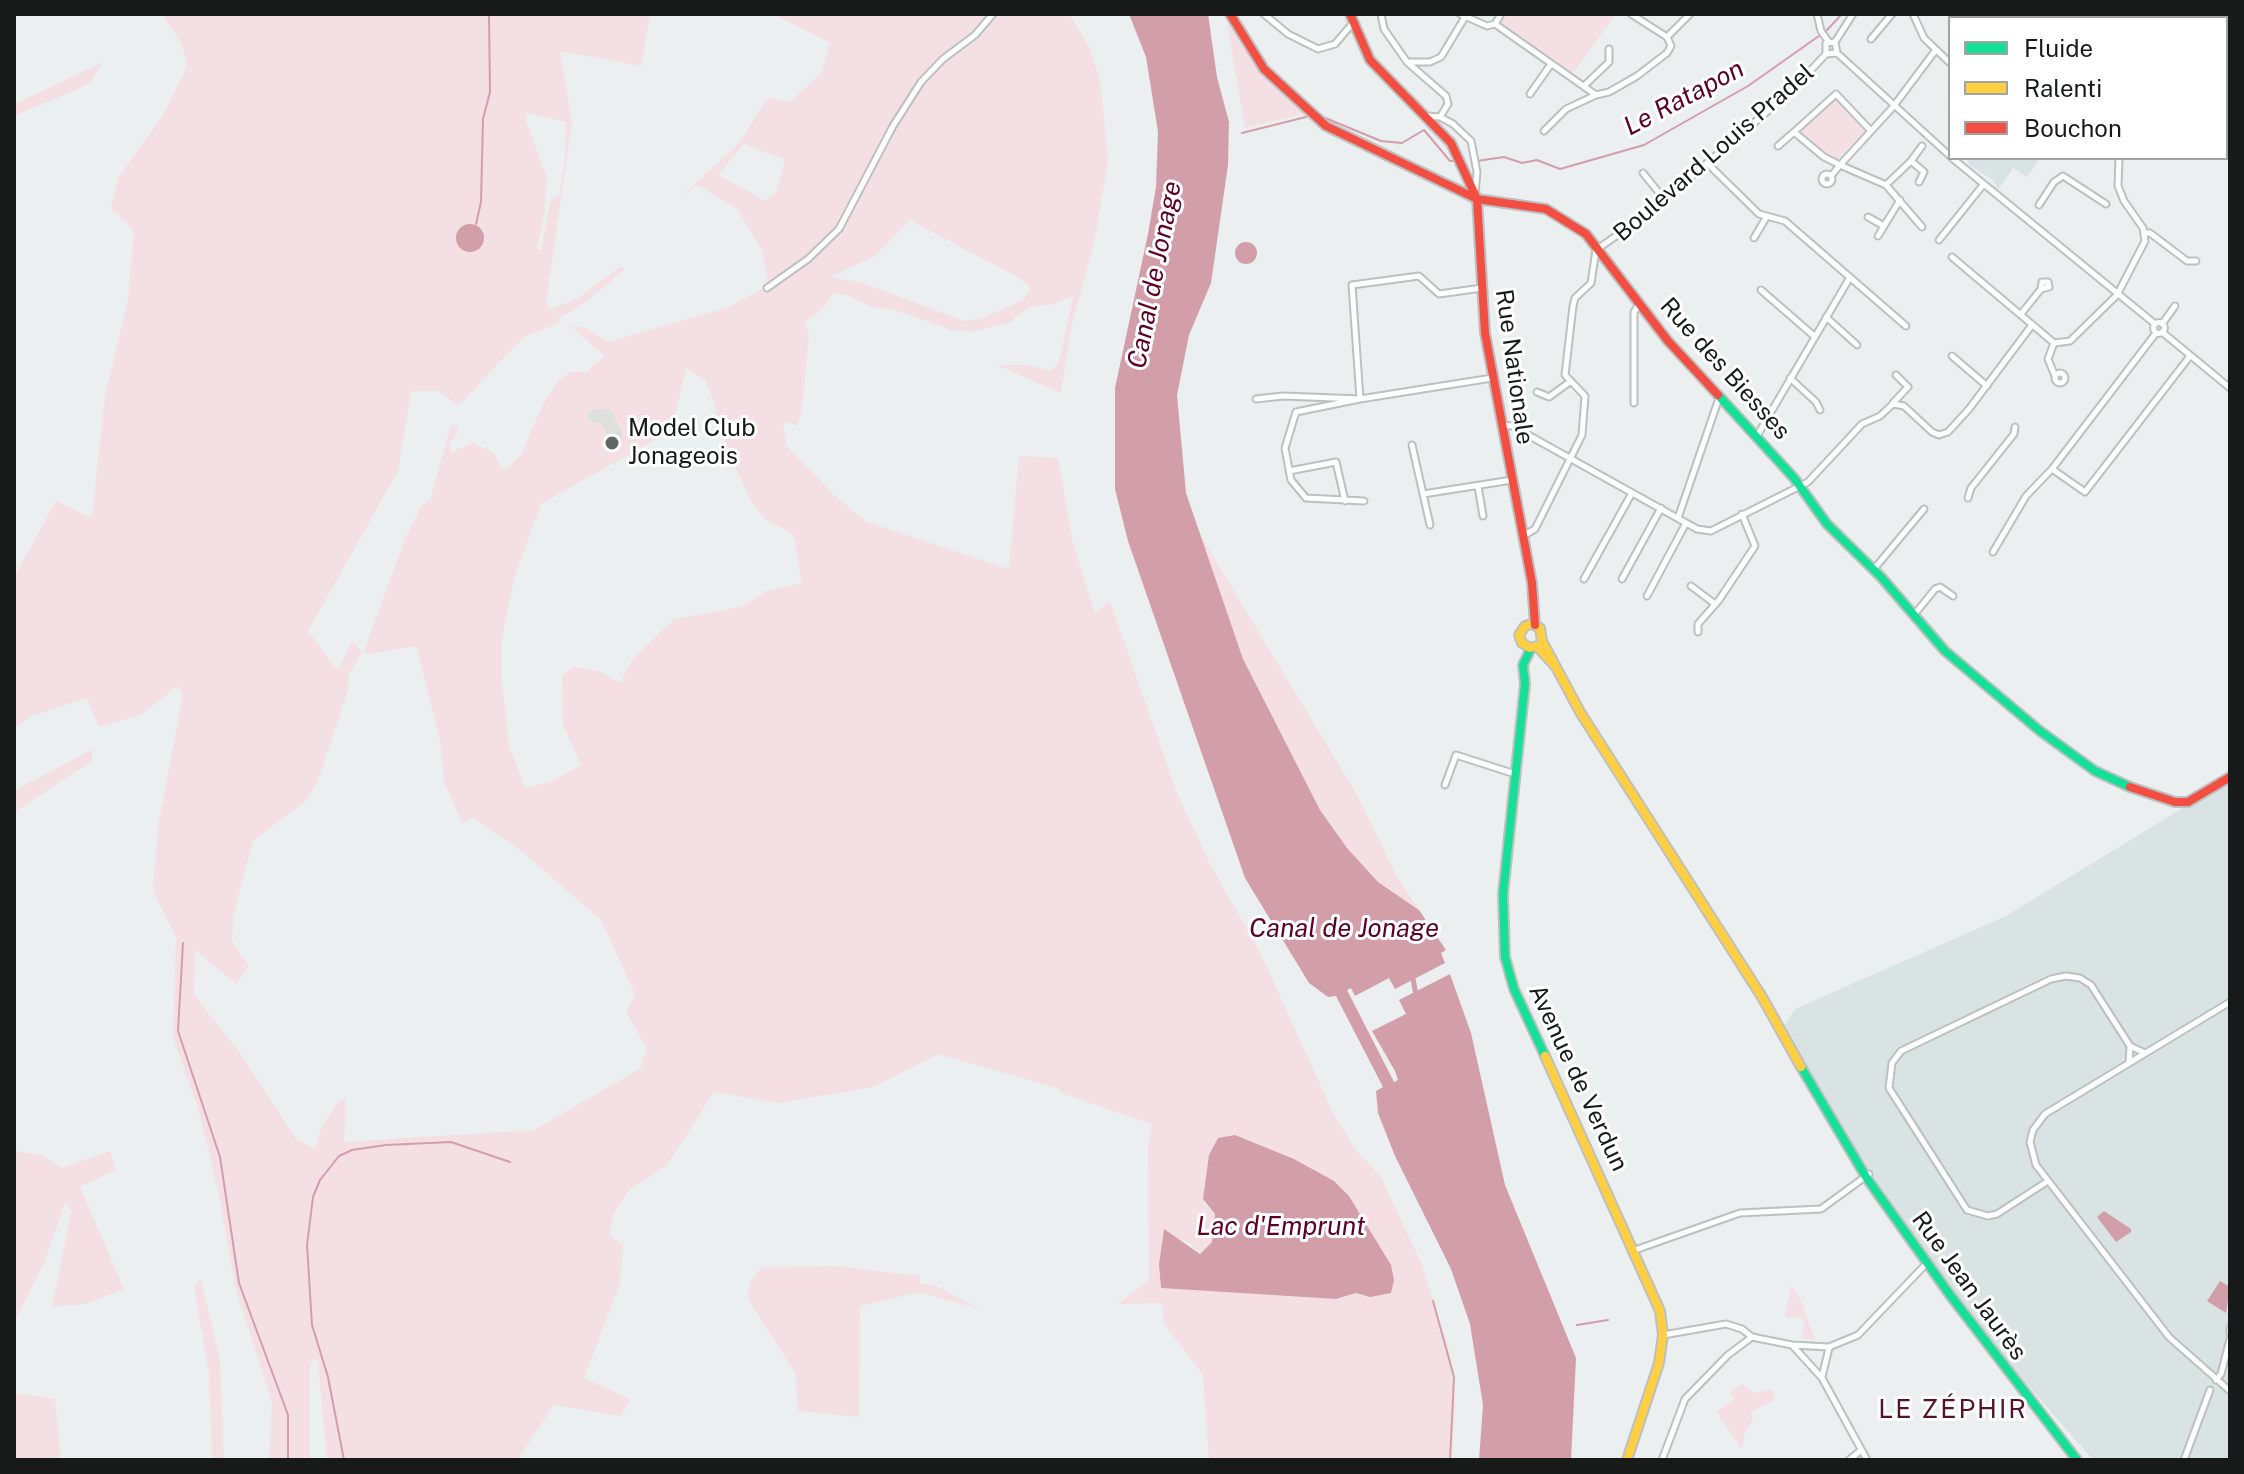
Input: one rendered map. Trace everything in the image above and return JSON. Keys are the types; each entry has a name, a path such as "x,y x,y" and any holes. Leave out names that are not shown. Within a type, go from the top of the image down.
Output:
{"main road":[{"name":"Rue des Biesses","path":"1230,14 1264,69 1326,126 1476,196 1546,209 1573,224 1599,248 1668,341 1801,486 1821,518 1873,569 1945,651 2040,731 2095,771 2125,785 2188,802 2230,777"},
{"name":"Rue Nationale","path":"1351,19 1379,73 1451,143 1476,196 1492,378 1534,599 1531,625"},
{"name":"Avenue de Verdun","path":"1522,698 1520,632 1531,625"},
{"path":"1522,643 1537,645 1542,631 1531,625"},
{"name":"Avenue de Verdun","path":"1537,645 1525,657 1502,926 1508,972 1656,1297 1663,1335 1659,1363 1627,1460"},
{"name":"Rue Jean Jaurès","path":"1537,645 1555,666 1613,767 1762,997 1836,1130 1926,1264 2077,1460"}],"street":[{"path":"767,288 808,259 839,229 893,126 921,82 943,59 975,35 993,14"},
{"path":"1264,14 1288,34 1318,49 1335,44 1351,19"},
{"path":"1381,14 1384,29 1407,62 1446,96 1448,104 1440,117 1426,116"},
{"path":"1407,62 1430,62 1441,57 1462,15 1487,26 1495,24 1501,14"},
{"path":"1544,131 1566,109 1609,92 1667,53 1671,46 1667,37 1631,14"},
{"path":"1667,37 1690,14"},
{"path":"1817,14 1826,54 1837,53"},
{"path":"1853,14 1835,42 1837,53 1948,154"},
{"path":"1871,39 1892,14"},
{"path":"1913,14 1935,51 1948,61"},
{"path":"1495,24 1596,95"},
{"path":"1824,37 1835,42"},
{"path":"1584,86 1609,62 1609,49"},
{"path":"1831,176 1893,107 1935,51"},
{"name":"Boulevard Louis Pradel","path":"1599,248 1707,163 1791,91 1826,54"},
{"path":"1530,94 1551,64"},
{"path":"1778,146 1836,94 1871,131"},
{"name":"Rue Nationale","path":"1440,117 1453,124 1471,141 1477,172 1476,196"},
{"path":"1794,132 1840,165 1886,185 1922,227"},
{"path":"1886,185 1922,146"},
{"path":"1954,160 2117,295 2158,324 2159,333 2052,469 2026,496 1993,552"},
{"path":"1952,257 2054,343 2070,341 2117,295 2145,241 2144,233 2118,186 2119,160"},
{"path":"1911,161 1924,172 1919,182"},
{"path":"1707,163 1759,214 1785,221 1906,326"},
{"path":"1643,173 1664,199"},
{"path":"2039,205 2054,182 2063,176 2106,204"},
{"path":"1939,240 1983,185"},
{"path":"1878,236 1900,200"},
{"path":"1754,238 1767,216"},
{"path":"1868,217 1884,226"},
{"path":"2144,233 2150,233 2187,261 2196,261"},
{"path":"1524,540 1535,529 1582,435 1585,396 1565,375 1575,298 1591,283 1593,255 1599,248"},
{"path":"1360,399 1352,285 1419,276 1439,294 1483,288"},
{"path":"1757,436 1849,279"},
{"path":"2021,314 2041,289"},
{"path":"1761,290 1814,336"},
{"path":"1634,403 1634,312 1640,303"},
{"path":"2158,324 2175,306"},
{"path":"1826,317 1857,345"},
{"path":"1893,404 1904,406 1932,432 1943,435 1987,386 2032,325"},
{"path":"2159,333 2230,388"},
{"path":"2054,343 2048,359 2055,376"},
{"path":"1952,356 1987,386"},
{"path":"2052,469 2085,492 2190,356"},
{"path":"1500,425 1512,426 1686,523 1711,531 1801,486 1862,424 1880,416 1908,387 1896,375"},
{"path":"1364,501 1306,498 1294,487 1285,448 1296,412 1327,403 1334,405 1492,378"},
{"path":"1790,378 1816,402 1820,410"},
{"path":"1537,392 1549,397 1571,381"},
{"path":"1256,399 1283,396 1360,399"},
{"path":"1678,518 1719,397"},
{"path":"1968,498 1979,477 2014,434 2015,427"},
{"path":"1412,445 1430,525"},
{"path":"1289,471 1336,462 1345,501"},
{"path":"1423,494 1512,480"},
{"path":"1478,486 1483,516"},
{"path":"1584,579 1632,493"},
{"path":"1622,579 1661,508"},
{"path":"1873,569 1924,509"},
{"path":"1698,632 1698,624 1755,546 1742,514"},
{"path":"1647,596 1686,523"},
{"path":"1691,586 1715,604"},
{"path":"1914,615 1935,589 1940,587 1953,596"},
{"path":"1445,785 1456,755 1515,774"},
{"path":"2048,1181 1997,1214 1988,1216 1967,1210 1889,1088 1892,1063 1901,1051 2051,979 2066,976 2080,978 2091,985 2130,1046 2145,1053"},
{"path":"2230,1002 2039,1120 2033,1130 2031,1150 2048,1181 2169,1337 2230,1391"},
{"path":"2129,1063 2130,1046"},
{"path":"1635,1250 1740,1213 1821,1209 1868,1176"},
{"path":"1663,1335 1726,1324 1742,1329 1752,1337 1792,1345 1829,1347 1858,1335 1926,1264"},
{"path":"1662,1460 1685,1399 1728,1355 1752,1337"},
{"path":"2216,1380 2221,1374 2230,1339"},
{"path":"1792,1345 1822,1378 1867,1460"},
{"path":"1822,1378 1824,1356 1829,1347"},
{"path":"2184,1460 2210,1390"},
{"path":"1849,1460 1860,1451"}],"shaded area":[{"path":"162,14 650,14 641,66 560,51 572,123 546,304 550,309 578,298 621,266 625,269 585,303 558,319 559,323 524,337 461,403 455,404 439,391 411,391 398,471 308,631 335,667 339,668 352,641 362,652 349,674 348,690 317,783 306,801 253,841 233,917 232,941 249,966 236,984 195,950 194,995 240,1053 297,1140 315,1149 322,1126 337,1103 346,1098 344,1142 534,1130 640,1069 647,1049 626,1012 635,994 601,920 524,853 472,817 463,825 444,782 440,740 416,646 368,654 364,651 405,539 422,505 430,500 451,425 456,425 458,432 449,445 451,452 474,443 494,453 501,468 508,468 521,455 543,404 559,380 570,372 586,372 604,356 571,326 585,328 608,342 729,307 769,285 762,251 737,209 698,185 682,196 740,142 767,98 790,102 821,73 830,43 772,14 1069,14 1088,45 1100,79 1108,161 1094,244 1072,324 1061,393 996,365 1029,365 1051,371 1059,361 1073,296 1054,304 1030,307 1008,323 971,332 951,330 833,293 824,307 805,323 809,335 801,416 797,425 784,422 786,445 834,495 865,521 1009,569 1019,456 1058,458 1073,543 1095,613 1110,601 1177,793 1209,862 1259,950 1333,1113 1355,1149 1381,1177 1421,1263 1449,1350 1455,1398 1452,1460 1209,1460 1203,1375 1164,1324 1162,1303 1117,1304 1149,1281 1148,1147 1152,1124 1064,1094 1057,1088 938,1054 874,1087 777,1103 714,1092 667,1165 629,1190 614,1213 609,1235 623,1245 620,1283 584,1378 630,1399 621,1416 554,1405 518,1459 548,1460 327,1460 318,1360 310,1362 310,1460 269,1460 272,1402 235,1286 219,1195 198,1109 173,1037 176,937 153,891 158,826 183,694 177,686 142,714 99,727 87,698 32,716 14,728 14,577 56,501 92,518 105,396 128,299 134,231 111,208 118,178 163,115 187,66 182,45","holes":["527,113 566,122 559,196 551,198 541,251 537,248 545,211 547,177 525,119","744,144 785,160 777,190 766,201 718,175","910,220 1021,279 1031,288 1023,300 982,318 965,321 860,282 830,277 875,256","686,368 705,380 730,456 752,503 765,519 793,534 802,583 767,591 741,607 674,619 632,660 620,683 600,671 573,667 562,676 563,725 581,765 550,782 525,788 509,745 502,683 502,637 514,579 541,504 672,430","1235,1135 1294,1159 1334,1181 1349,1196 1391,1265 1370,1297 1356,1293 1336,1299 1162,1288 1162,1234 1190,1243 1200,1254 1212,1242 1215,1214 1204,1203"]},
{"path":"1505,14 1616,14 1571,76 1498,24"},
{"path":"1227,23 1259,69 1306,113 1245,128"},
{"path":"103,62 91,82 14,116 15,104"},
{"path":"1833,99 1840,101 1866,130 1836,161 1801,135 1801,128"},
{"path":"1968,160 2039,160 2027,177 2013,168 1998,190 1993,180 1969,165"},
{"path":"1199,533 1359,798 1395,873 1419,910 1378,882 1347,848 1320,810 1243,659"},
{"path":"92,749 92,761 14,812 14,791"},
{"path":"2230,779 2230,1460 2093,1460 1996,1349 1917,1241 1828,1108 1783,1027 1795,1009 2006,916"},
{"path":"14,1151 42,1155 62,1168 110,1151 116,1170 80,1187 124,1289 86,1304 52,1307 71,1212 66,1201 44,1263 14,1323"},
{"path":"834,1266 919,1276 920,1284 934,1285 982,1310 920,1292 860,1306 859,1417 798,1411 795,1373 748,1299 749,1284 761,1267"},
{"path":"201,1280 220,1360 224,1460 212,1460 209,1374 194,1286"},
{"path":"1791,1285 1801,1301 1815,1340 1802,1338 1804,1318 1785,1317"},
{"path":"1742,1384 1754,1393 1773,1389 1775,1400 1751,1412 1753,1420 1745,1432 1742,1449 1716,1412 1734,1399 1730,1392"},
{"path":"14,1393 55,1399 61,1460 14,1460"}],"water":[{"name":"Canal de Jonage","path":"1129,14 1208,14 1217,77 1229,122 1228,165 1211,283 1189,335 1177,395 1186,493 1243,659 1320,810 1347,848 1378,882 1419,910 1446,950 1441,953 1445,963 1395,989 1389,978 1355,996 1351,988 1347,990 1394,1082 1398,1080 1395,1071 1372,1031 1406,1014 1399,1000 1450,974 1471,1033 1505,1185 1576,1358 1571,1460 1479,1460 1483,1405 1470,1324 1451,1269 1395,1156 1378,1113 1376,1091 1383,1087 1336,996 1328,997 1309,983 1245,878 1128,541 1115,489 1115,388 1156,187 1158,132 1146,57"},
{"path":"470,224 480,228 484,238 480,248 470,252 460,248 456,238 460,228"},
{"path":"1242,242 1250,242 1257,253 1250,264 1242,264 1235,257 1235,249"},
{"name":"Lac d'Emprunt","path":"1235,1135 1294,1159 1334,1181 1349,1196 1391,1265 1394,1280 1391,1293 1370,1297 1356,1293 1336,1299 1161,1288 1159,1264 1164,1229 1200,1254 1212,1242 1215,1214 1203,1199 1209,1155 1218,1138"},
{"path":"2104,1211 2131,1232 2116,1242 2097,1217"},
{"path":"2220,1281 2230,1287 2226,1313 2207,1301"}],"waterway":[{"path":"476,224 481,202 483,119 490,92 489,14"},
{"name":"Le Ratapon","path":"1477,161 1504,157 1522,163 1537,160 1560,169 1644,145 1748,86 1826,31 1842,14"},
{"name":"Le Ratapon","path":"1318,115 1381,141 1402,143 1424,130 1450,161 1455,161"},
{"name":"Le Ratapon","path":"1242,133 1306,117"},
{"path":"183,943 178,1031 220,1157 239,1283 288,1415 288,1460"},
{"name":"Canal de Jonage","path":"1412,973 1416,995"},
{"path":"344,1460 328,1377 312,1325 307,1245 313,1197 320,1180 339,1156 352,1150 386,1145 451,1142 510,1162"},
{"path":"1433,1301 1454,1377 1450,1460"},
{"path":"1577,1325 1608,1320"}],"taxiway":[{"path":"595,416 606,416 615,435"}],"traffic: fast":[{"path":"1718,395 1794,478 1827,524 1881,577 1945,651 2040,731 2095,771 2130,787"},
{"path":"1531,648 1523,665 1525,684 1503,894 1505,957 1514,989 1545,1056"},
{"path":"1801,1067 1866,1177 1950,1295 2077,1460"}],"traffic: slow":[{"path":"1555,666 1537,646 1530,648 1522,643 1519,635 1525,626 1532,624 1540,628 1542,641 1580,712 1762,997 1801,1067"},
{"path":"1545,1056 1660,1311 1663,1335 1659,1363 1627,1460"}],"traffic: jam":[{"path":"1230,14 1264,69 1326,126 1477,199 1546,209 1586,234 1668,341 1718,395"},
{"path":"1350,14 1370,60 1451,143 1477,199 1485,333 1532,583 1535,625"},
{"path":"2130,787 2175,802 2188,802 2230,777"}],"place":[{"name":"Model Club Jonageois","path":"612,443"}],"district":[{"name":"LE ZÉPHIR","path":"1953,1410"}]}
